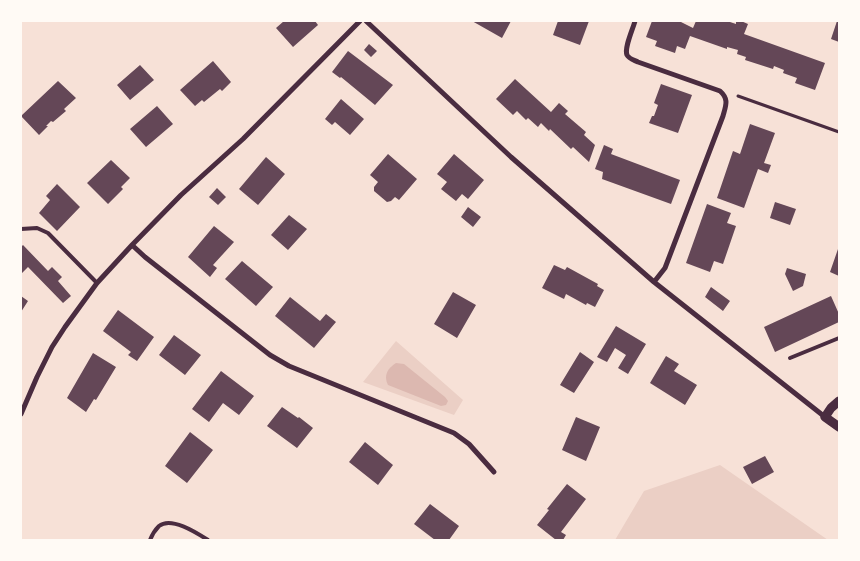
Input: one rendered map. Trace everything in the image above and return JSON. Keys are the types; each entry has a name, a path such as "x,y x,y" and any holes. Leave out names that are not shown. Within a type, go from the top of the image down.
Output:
{"street":[{"path":"21,414 52,348 97,283 132,244 181,195 243,139 360,21"},
{"path":"366,21 511,157 654,282 839,427"},
{"path":"635,21 626,48 630,58 720,91 725,96 726,102 720,125 665,268 654,282"},
{"path":"132,244 145,257 270,355 289,366 321,380 454,433 469,444 494,472"},
{"path":"825,417 839,401"}],"lane":[{"path":"21,229 37,228 48,234 97,283"},
{"path":"790,358 839,338"},
{"path":"150,540 159,526 164,523 185,527 208,540"}],"path":[{"path":"725,96 728,92 839,132"}],"shaded area":[{"path":"396,341 463,400 454,415 363,382"},
{"path":"396,363 404,364 445,397 448,401 446,405 441,406 388,385 387,372"},
{"path":"720,465 828,540 615,540 644,491"}],"building":[{"path":"284,21 315,21 318,25 293,47 276,28"},
{"path":"472,21 511,21 502,38"},
{"path":"558,21 589,21 580,45 553,35"},
{"path":"652,21 679,21 693,28 696,21 727,21 736,24 736,21 741,21 748,24 744,34 825,63 815,90 795,83 797,78 783,73 784,70 774,66 773,69 745,60 746,57 737,54 738,50 727,47 727,49 690,36 685,49 677,46 675,53 655,46 657,41 646,37"},
{"path":"837,21 839,21 839,42 831,39"},
{"path":"369,44 377,51 371,57 364,50"},
{"path":"348,51 393,85 375,105 341,77 332,72"},
{"path":"213,61 231,82 222,91 220,89 204,102 202,100 195,106 180,90"},
{"path":"140,65 154,80 130,100 117,85"},
{"path":"515,79 551,112 559,103 568,111 565,114 586,132 584,135 595,145 589,162 573,147 571,149 550,129 549,131 541,123 538,127 528,118 526,120 517,111 513,115 496,99"},
{"path":"58,81 76,98 64,109 66,111 53,122 51,121 39,135 21,116"},
{"path":"661,84 692,95 678,133 649,123 658,105 654,103"},
{"path":"341,99 364,119 350,135 335,122 332,125 325,119"},
{"path":"157,106 173,124 146,147 130,129"},
{"path":"750,124 775,133 764,163 771,165 768,173 758,169 744,208 717,198 733,151 740,154"},
{"path":"604,145 613,149 611,154 680,180 671,204 602,179 603,172 595,169"},
{"path":"388,154 417,179 399,200 395,197 387,202 374,191 374,187 378,182 370,175"},
{"path":"454,154 484,180 468,199 462,194 456,201 441,189 447,182 437,174"},
{"path":"266,157 285,174 258,205 239,189"},
{"path":"111,160 130,178 121,187 123,189 108,204 87,183"},
{"path":"57,184 80,207 57,231 39,213 50,200 46,196"},
{"path":"217,188 226,197 218,205 209,197"},
{"path":"775,202 796,209 790,225 770,218"},
{"path":"707,204 731,213 727,223 736,226 723,264 714,261 710,272 686,263"},
{"path":"468,207 481,217 473,227 461,217"},
{"path":"289,215 307,229 288,250 271,235"},
{"path":"214,226 234,242 213,265 217,268 210,277 188,257"},
{"path":"23,245 48,271 52,267 62,277 58,281 71,296 63,303 28,267 21,274 21,247"},
{"path":"839,249 839,276 830,272"},
{"path":"242,261 273,287 256,306 225,279"},
{"path":"554,265 565,270 567,267 598,284 597,286 604,290 595,307 587,303 586,305 566,294 564,299 542,288"},
{"path":"787,268 806,274 803,286 793,291 785,274"},
{"path":"711,287 730,301 723,311 705,297"},
{"path":"453,292 476,305 457,338 434,324"},
{"path":"21,296 28,301 21,312"},
{"path":"831,296 839,314 839,322 775,352 764,327"},
{"path":"290,297 320,321 326,314 336,322 314,348 275,316"},
{"path":"118,310 154,337 137,361 128,355 131,352 103,331"},
{"path":"616,326 646,344 628,374 618,368 626,355 615,348 607,362 597,357"},
{"path":"174,335 201,355 185,375 159,355"},
{"path":"580,352 594,362 574,393 560,385"},
{"path":"93,353 116,367 96,400 94,399 86,412 67,398"},
{"path":"666,356 679,364 674,371 697,385 685,405 650,383"},
{"path":"221,371 254,396 239,415 223,403 209,422 192,409"},
{"path":"282,407 313,428 297,448 267,426"},
{"path":"576,417 600,427 586,461 562,450"},
{"path":"190,432 213,450 187,483 165,466"},
{"path":"365,442 393,465 378,485 349,462"},
{"path":"765,456 774,472 752,484 743,467"},
{"path":"567,484 586,499 561,532 566,535 563,540 556,540 537,525"},
{"path":"430,504 459,526 449,540 435,540 414,524"}]}
